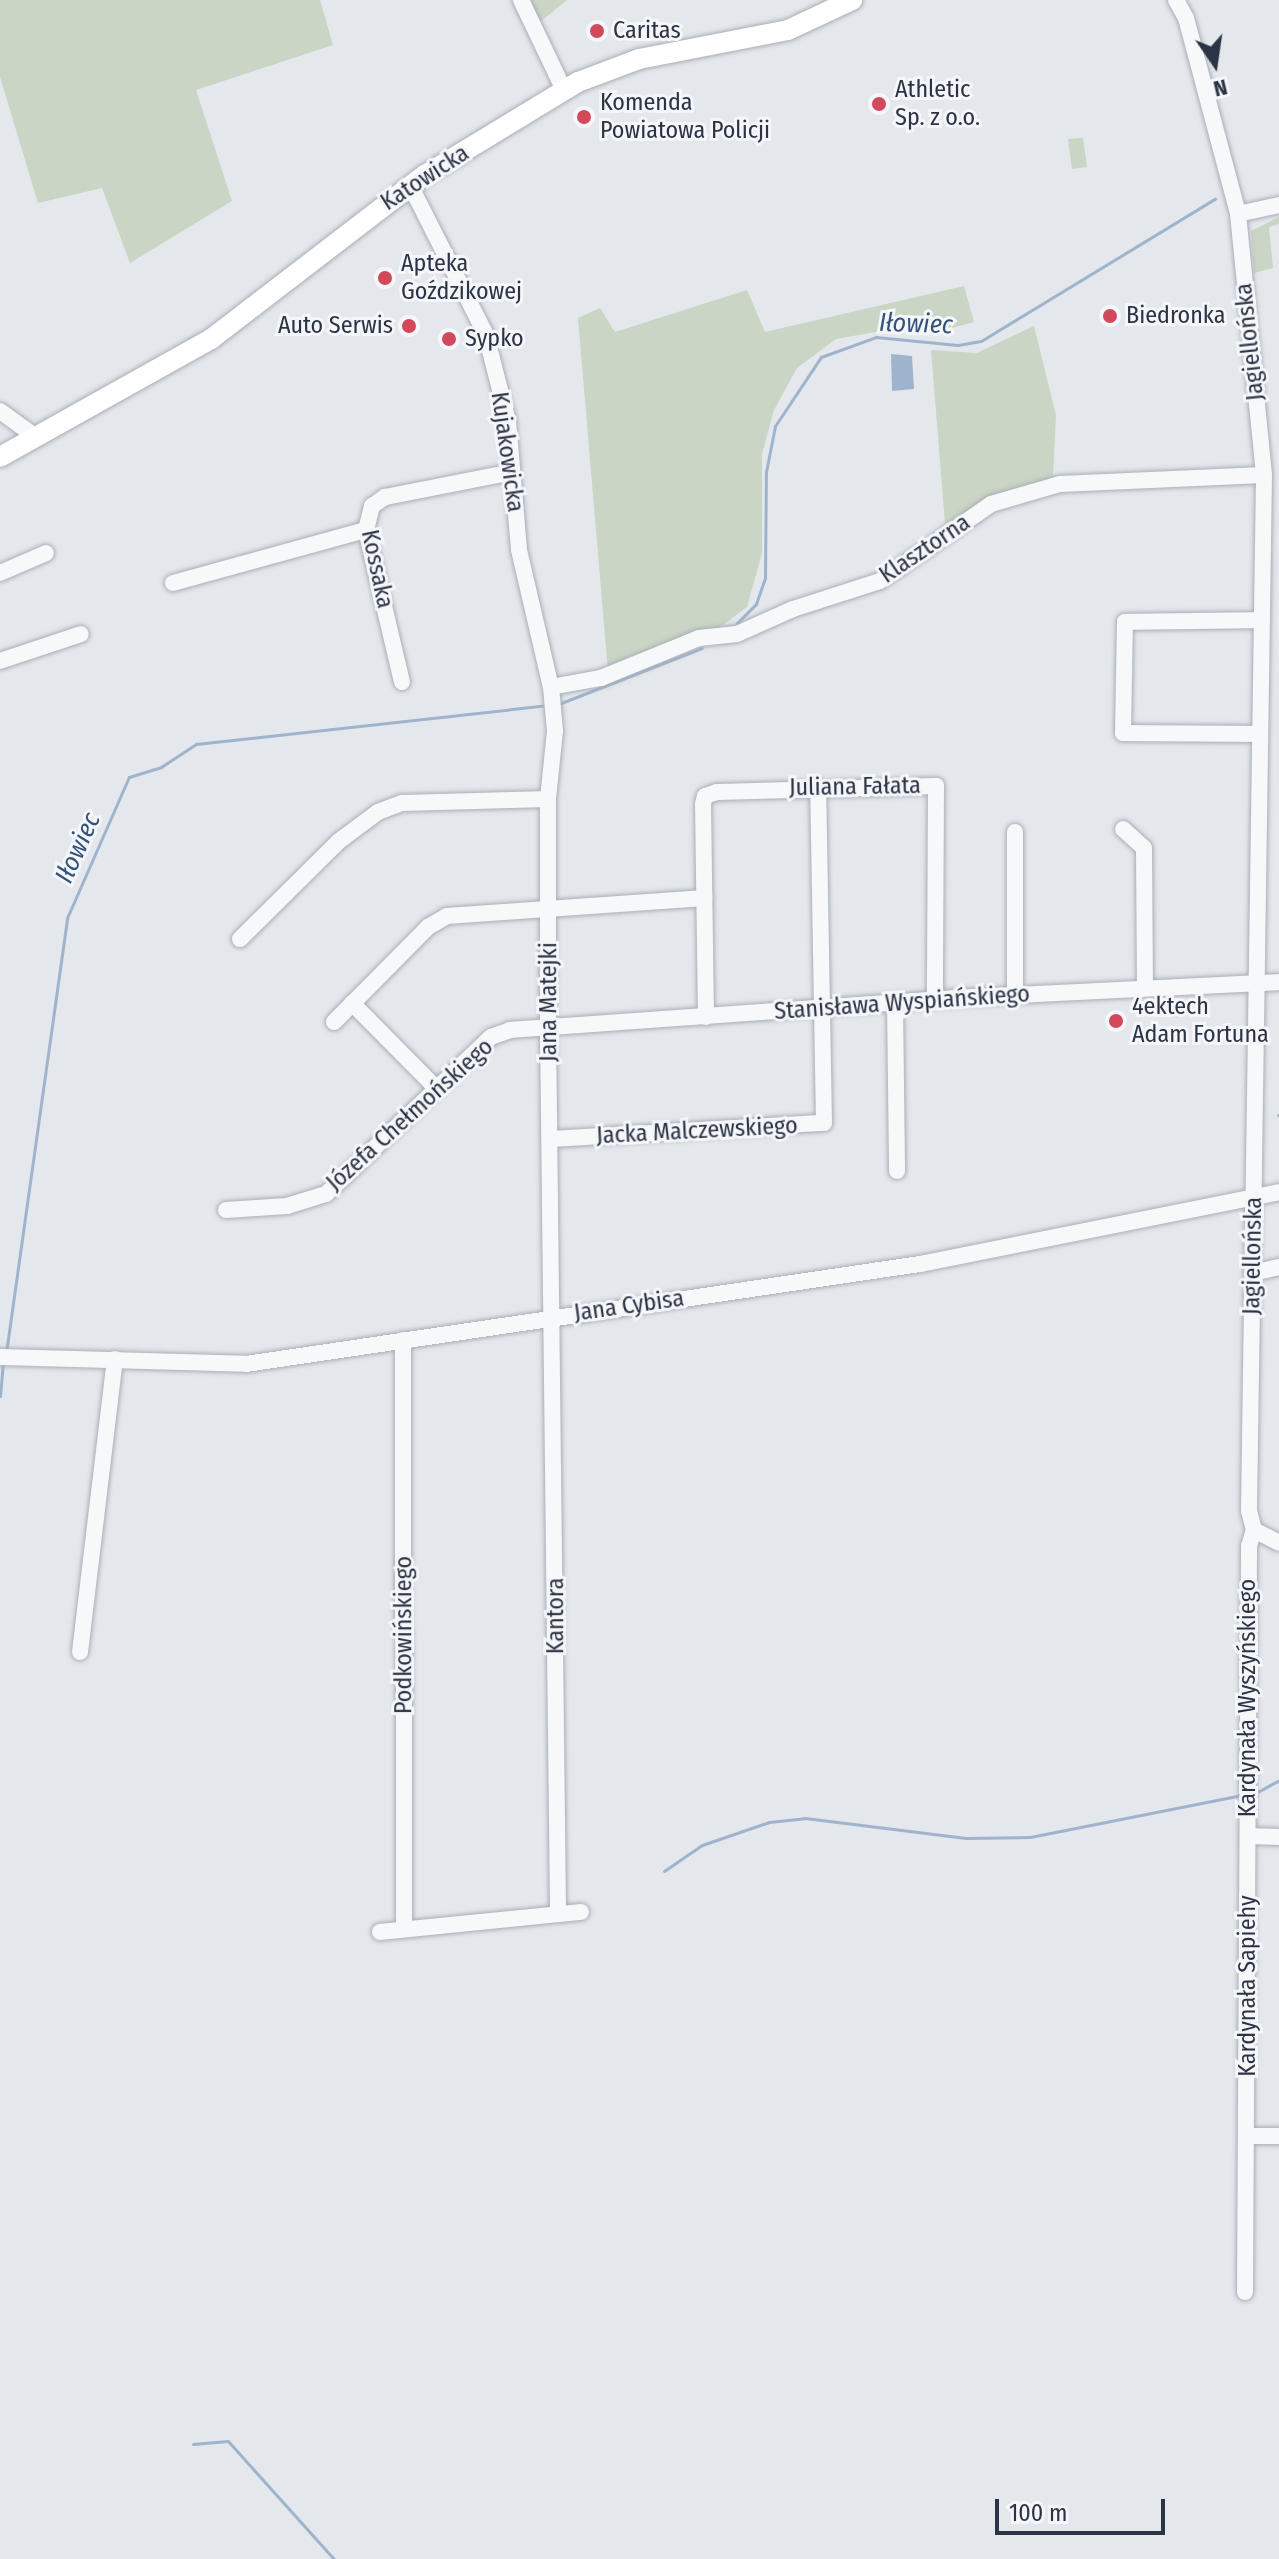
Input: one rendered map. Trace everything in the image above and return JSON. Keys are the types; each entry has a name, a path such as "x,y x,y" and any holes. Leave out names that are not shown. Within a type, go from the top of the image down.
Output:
{"main road":[{"name":"Katowicka","path":"0,457 211,339 410,185 564,90 639,59 788,30 852,0"}],"street":[{"path":"521,0 532,32 564,90"},
{"name":"Jagiellońska","path":"1176,0 1186,18 1238,214 1264,475 1249,1511 1254,1530"},
{"name":"Kujakowicka","path":"410,185 478,312 508,421 519,550 551,687"},
{"path":"1238,214 1279,205"},
{"path":"0,411 36,437"},
{"name":"Kossaka","path":"402,682 366,530 372,506 385,497 512,472"},
{"name":"Klasztorna","path":"551,687 601,678 699,638 737,634 793,609 880,581 991,504 1060,484 1264,475"},
{"path":"173,583 366,530"},
{"path":"0,573 46,553"},
{"path":"1260,734 1123,733 1125,622 1262,620"},
{"path":"0,661 81,634"},
{"name":"Jana Matejki","path":"551,687 555,765 548,799 548,1028 555,1317"},
{"name":"Juliana Fałata","path":"704,898 705,796 818,787 936,786 935,999"},
{"path":"818,787 822,1008"},
{"path":"240,939 339,841 378,812 402,803 548,799"},
{"path":"1123,829 1144,848 1145,987"},
{"path":"1015,832 1015,995"},
{"path":"334,1022 428,927 447,916 704,898 706,1017"},
{"path":"1257,981 1279,982"},
{"name":"Stanisława Wyspiańskiego","path":"548,1028 935,999 1257,981"},
{"path":"895,1002 897,1171"},
{"path":"352,1003 437,1089"},
{"name":"Jacka Malczewskiego","path":"551,1139 824,1123 822,1008"},
{"name":"Józefa Chełmońskiego","path":"226,1210 287,1206 326,1194 491,1037 548,1028"},
{"name":"Jana Cybisa","path":"0,1357 246,1364 920,1264 1279,1192"},
{"path":"1253,1273 1279,1267"},
{"name":"Kantora","path":"555,1317 558,1914"},
{"name":"Podkowińskiego","path":"403,1340 404,1929"},
{"path":"80,1652 115,1359"},
{"path":"1254,1530 1279,1543"},
{"name":"Kardynała Wyszyńskiego","path":"1254,1530 1249,1546 1248,1836 1279,1837"},
{"name":"Kardynała Sapiehy","path":"1245,2292 1248,1836"},
{"path":"380,1932 581,1912"},
{"path":"1248,2136 1279,2136"}],"green space":[{"path":"0,0 320,0 333,45 196,90 232,201 130,263 102,188 38,203 0,77"},
{"path":"526,0 567,0 534,27"},
{"path":"1083,138 1087,167 1072,169 1068,139"},
{"path":"1279,217 1279,224 1269,227 1273,268 1254,273 1251,231"},
{"path":"964,286 974,322 937,332 887,330 836,339 797,368 774,410 762,454 762,553 747,607 723,625 608,672 578,318 600,308 615,332 747,290 765,332"},
{"path":"1034,326 1056,415 1053,477 945,523 931,350 977,353"}],"water":[{"path":"891,354 912,356 914,389 892,391"}],"waterway":[{"name":"Iłowiec","path":"737,623 756,604 765,578 766,472 775,426 821,357 876,337 958,345 981,341 1215,199"},
{"name":"Iłowiec","path":"561,703 702,648"},
{"name":"Iłowiec","path":"6,1353 67,918 129,777 161,767 196,744 542,706"},
{"name":"Iłowiec","path":"0,1396 3,1364"},
{"path":"1254,1794 1279,1780"},
{"path":"664,1871 702,1845 769,1822 805,1818 966,1838 1030,1837 1242,1795"},
{"path":"193,2444 228,2441 334,2559"}],"place":[{"name":"Caritas","path":"597,31"},
{"name":"Athletic Sp. z o.o.","path":"879,104"},
{"name":"Komenda Powiatowa Policji","path":"584,117"},
{"name":"Apteka Goździkowej","path":"385,278"},
{"name":"Biedronka","path":"1110,316"},
{"name":"Auto Serwis","path":"409,326"},
{"name":"Sypko","path":"449,339"},
{"name":"4ektech Adam Fortuna","path":"1116,1021"}]}
